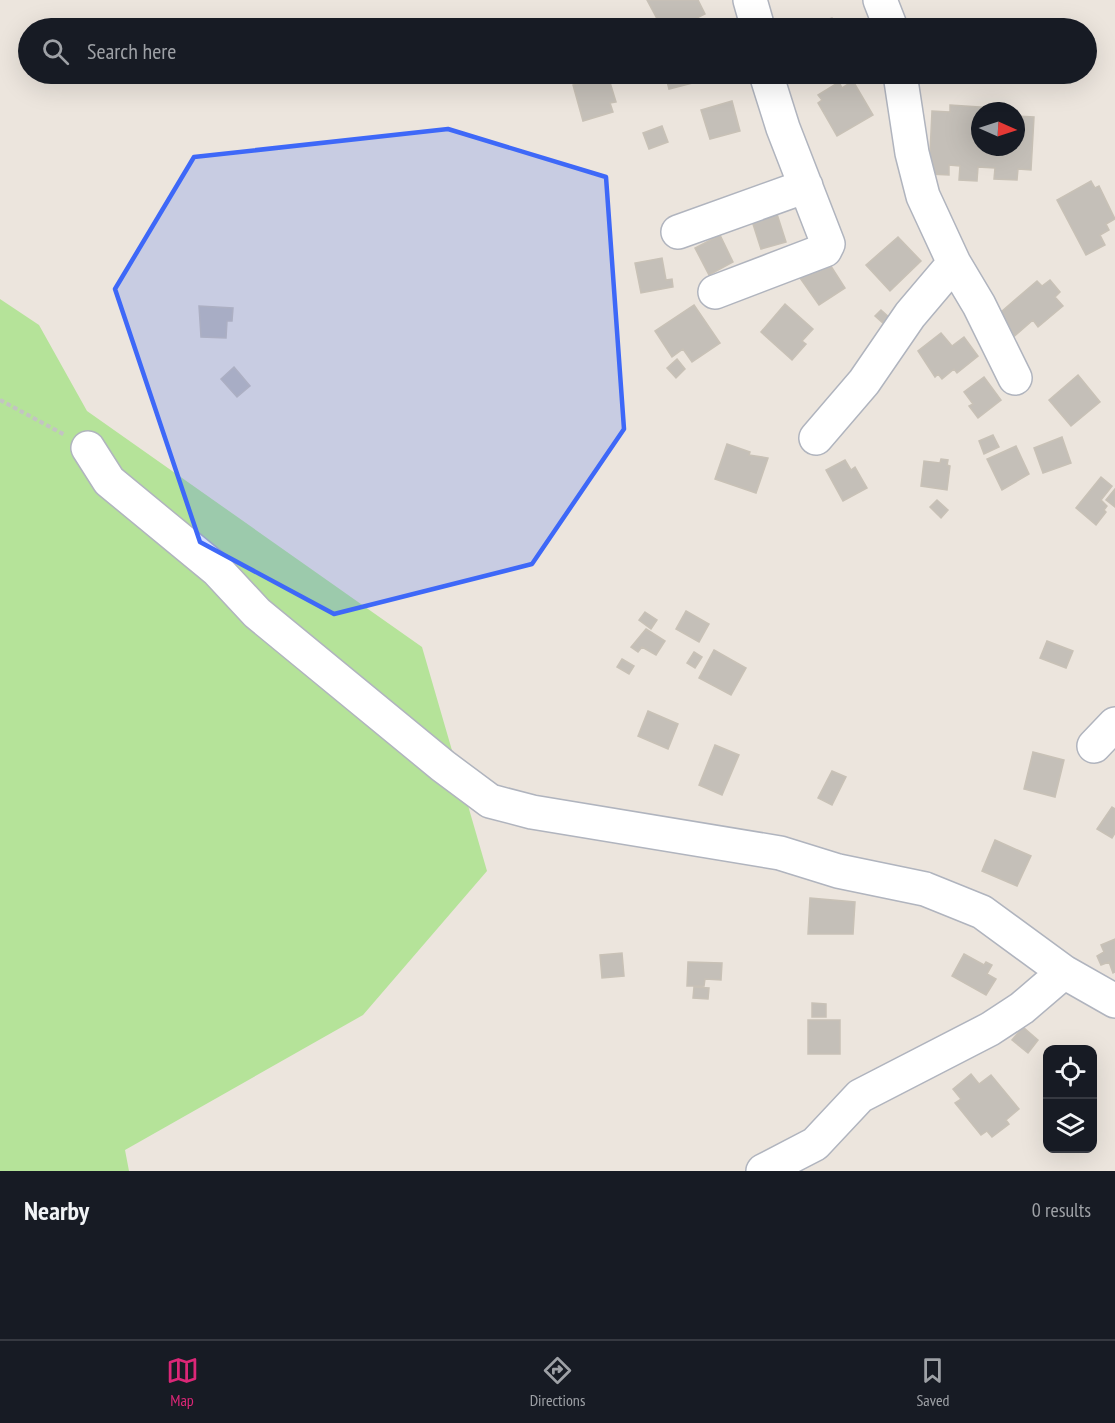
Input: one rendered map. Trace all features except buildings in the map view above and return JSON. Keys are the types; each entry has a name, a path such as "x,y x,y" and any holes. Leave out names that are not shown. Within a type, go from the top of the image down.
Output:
{"street":[{"path":"750,0 755,18"},
{"path":"880,0 887,18"},
{"path":"715,292 825,250 828,244 783,128 769,84"},
{"path":"902,84 912,153 923,196 954,263 979,304 1015,378"},
{"path":"678,232 806,186"},
{"path":"816,438 864,382 910,315 954,263"},
{"path":"88,448 109,481 217,570 257,613 490,801 532,812 780,853 838,871 925,889 982,912 1064,972 1115,1001"},
{"path":"763,1171 815,1144 860,1096 990,1029 1022,1008 1064,972"}],"path":[{"path":"0,400 88,448"}],"highlighted area":[{"path":"448,129 606,177 624,429 532,564 334,614 200,542 115,289 194,157"}],"green space":[{"path":"0,299 39,325 87,411 422,647 487,871 363,1015 125,1150 129,1171 0,1171"}]}
